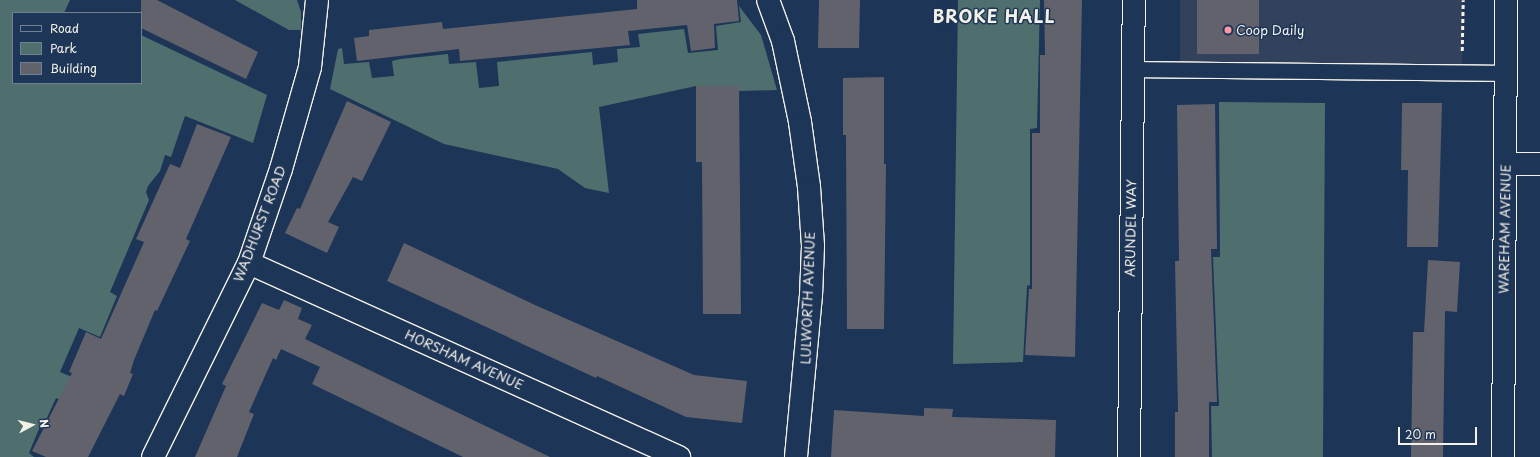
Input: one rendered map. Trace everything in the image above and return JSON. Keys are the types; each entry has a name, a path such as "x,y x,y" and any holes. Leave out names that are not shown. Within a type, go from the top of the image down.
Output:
{"street":[{"name":"WADHURST ROAD","path":"153,457 249,262 281,169 310,67 317,0"},
{"name":"LULWORTH AVENUE","path":"768,0 783,41 800,122 809,187 813,246 811,295 796,457"},
{"name":"ARUNDEL WAY","path":"1128,457 1134,0"},
{"name":"WAREHAM AVENUE","path":"1503,457 1506,0"},
{"path":"1506,164 1540,164"},
{"name":"HORSHAM AVENUE","path":"249,262 679,457"}],"lane":[{"path":"1132,69 1506,73"}],"path":[{"path":"1462,73 1463,0"}],"shaded area":[{"path":"1180,0 1463,0 1462,73 1180,68"}],"green space":[{"path":"0,0 70,0 64,12 12,12 12,84 142,84 142,35 267,95 253,143 185,116 171,157 165,155 160,171 148,186 146,192 149,200 110,292 117,296 100,337 79,328 60,372 72,377 61,400 56,398 46,420 43,419 29,453 34,457 0,457"},
{"path":"235,0 297,0 301,12 301,30 289,30"},
{"path":"958,0 1040,0 1037,128 1030,129 1030,285 1027,286 1023,362 953,364"},
{"path":"739,6 761,35 777,90 739,91 739,86 696,86 599,107 609,193 585,188 558,169 444,144 330,89 338,49 342,48 344,64 369,62 372,78 394,76 392,61 401,59 448,54 449,64 476,62 479,88 499,86 497,62 592,52 593,65 618,62 617,49 640,47 638,34 684,29 688,53 718,50 716,26 741,22"},
{"path":"1219,102 1325,103 1323,457 1212,457 1211,406 1219,406 1213,257 1220,257"}],"building":[{"path":"141,0 157,0 258,52 246,79 142,28"},
{"path":"637,0 737,0 739,21 714,24 715,48 691,51 687,25 628,31 630,45 460,61 459,49 357,61 354,38 369,36 369,30 442,22 443,29 637,9"},
{"path":"819,0 860,0 859,48 818,48"},
{"path":"1044,0 1082,0 1075,357 1025,355 1029,289 1032,289 1032,133 1040,133 1040,55 1045,55"},
{"name":"Coop Daily","path":"1197,0 1259,0 1259,54 1197,54"},
{"path":"884,77 884,164 886,164 884,329 847,329 846,135 843,135 843,78"},
{"path":"696,86 739,86 741,314 703,314 702,162 696,162"},
{"path":"347,101 391,122 362,181 353,177 328,222 339,227 327,253 285,233 297,208 300,209"},
{"path":"1402,103 1442,103 1438,247 1407,247 1408,170 1401,170"},
{"path":"1215,104 1217,249 1211,249 1217,402 1209,402 1209,457 1175,457 1175,412 1178,412 1175,261 1179,261 1177,105"},
{"path":"197,124 231,137 186,239 190,241 157,311 155,310 134,360 130,373 133,374 124,396 120,394 88,457 46,457 32,451 72,373 69,372 86,332 101,339 144,242 136,239 170,164 180,168"},
{"path":"404,243 535,305 694,375 747,381 742,423 686,417 597,376 596,378 387,281"},
{"path":"1428,260 1460,262 1457,312 1445,311 1443,457 1411,457 1413,332 1424,332"},
{"path":"284,300 302,308 298,319 312,325 305,339 550,457 463,457 312,384 320,367 281,349 276,360 273,358 249,412 254,414 237,457 195,457 226,386 222,384 262,303 279,310"},
{"path":"924,408 953,409 952,417 1056,420 1055,457 831,457 834,410 924,416"}],"place":[{"name":"Coop Daily","path":"1228,30"}],"district":[{"name":"BROKE HALL","path":"994,17"}]}
